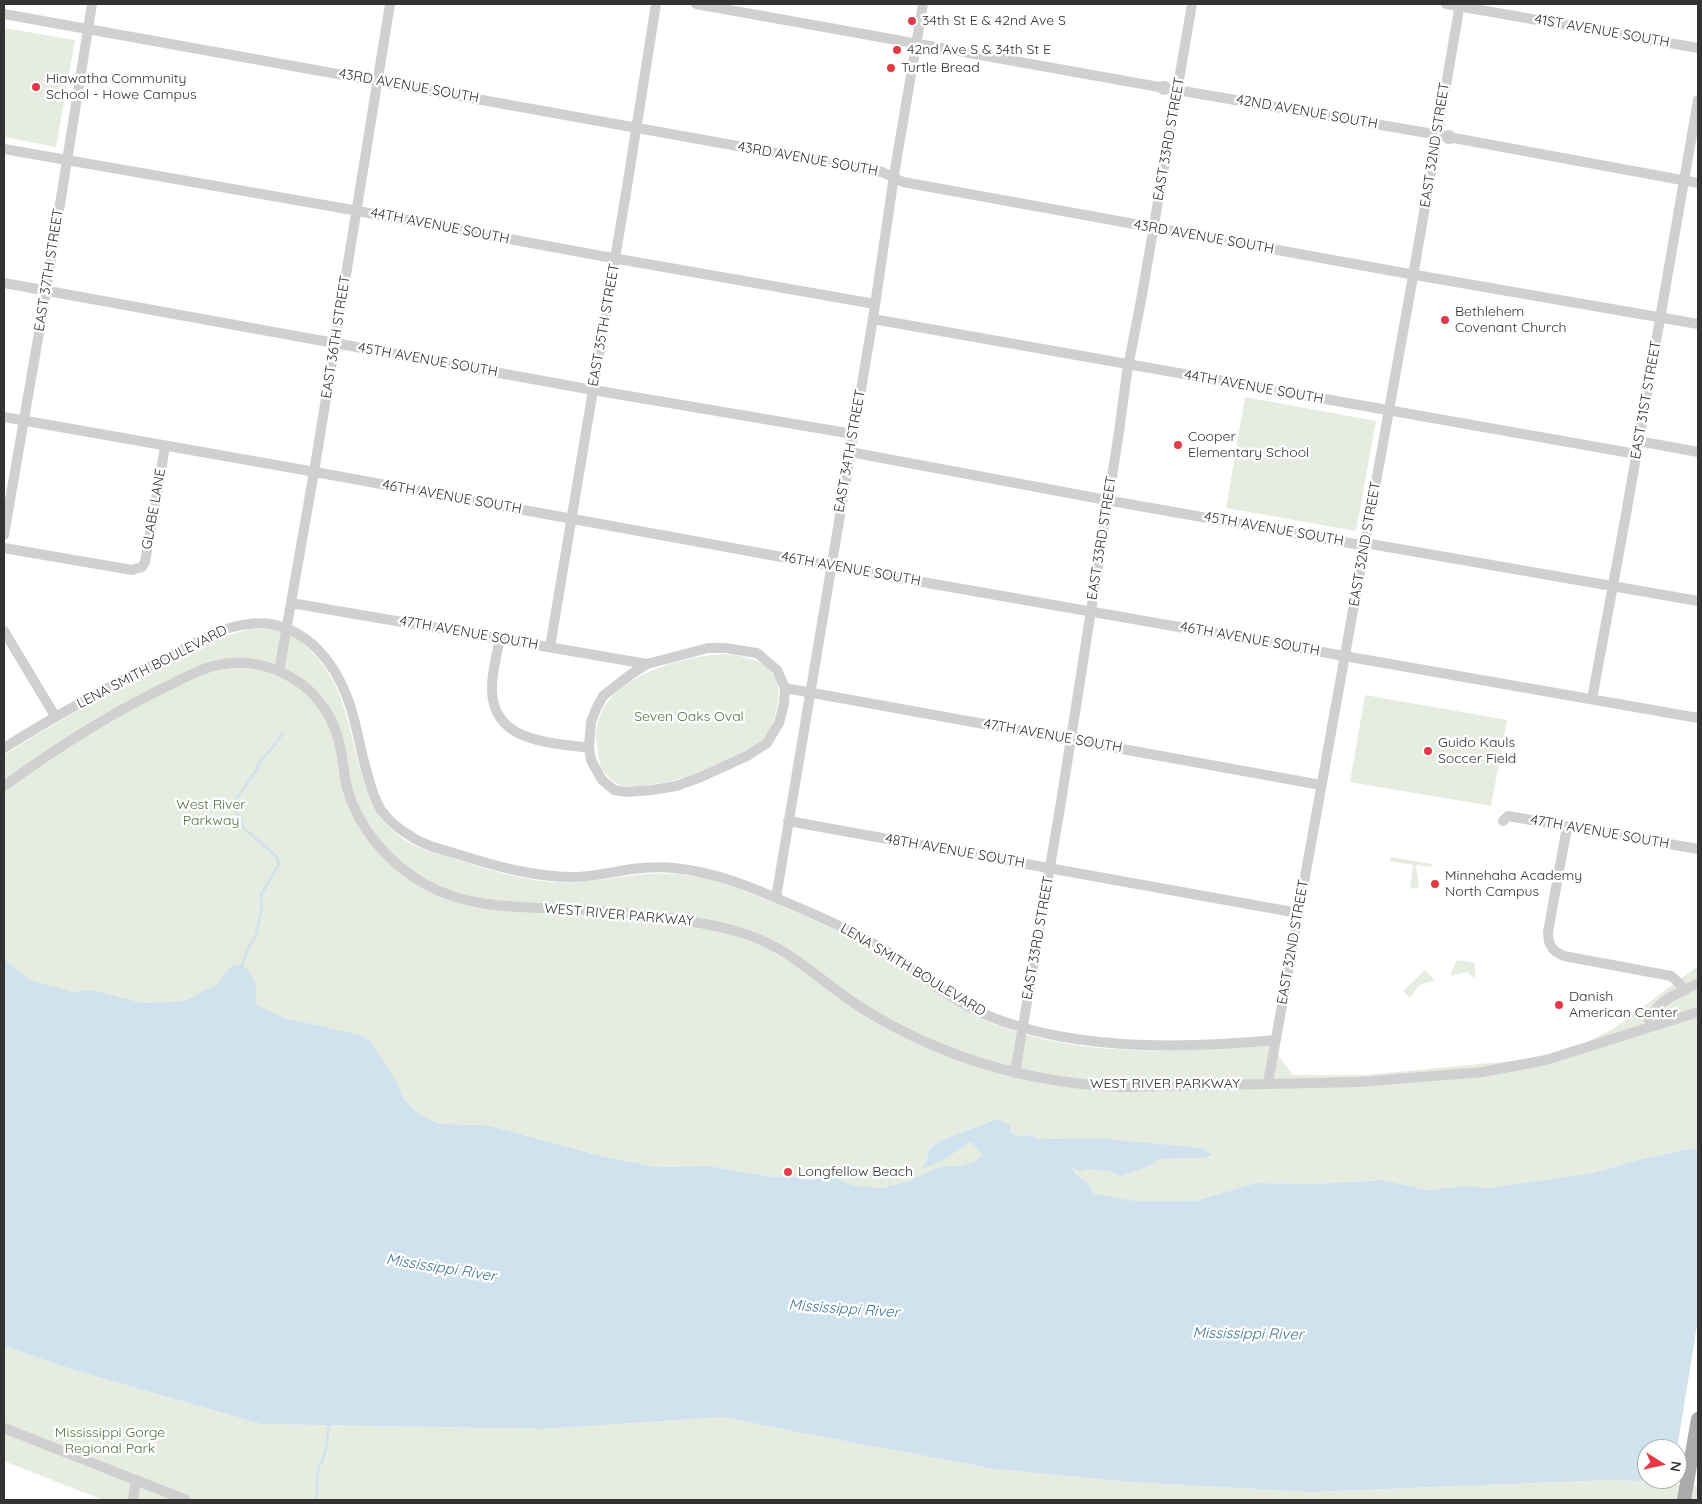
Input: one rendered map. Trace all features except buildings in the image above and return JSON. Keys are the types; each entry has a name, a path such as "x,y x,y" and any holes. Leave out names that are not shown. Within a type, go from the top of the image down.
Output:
{"main road":[{"path":"1684,1500 1698,1419"}],"street":[{"name":"EAST 37TH STREET","path":"4,535 92,4"},
{"name":"EAST 36TH STREET","path":"279,671 314,472 390,4"},
{"name":"EAST 35TH STREET","path":"550,647 616,259 656,4"},
{"name":"42ND AVENUE SOUTH","path":"696,4 1168,89 1445,136 1698,183"},
{"name":"EAST 34TH STREET","path":"776,898 873,319 923,4"},
{"name":"EAST 33RD STREET","path":"1015,1073 1071,739 1128,364 1153,228 1168,89 1192,4"},
{"name":"41ST AVENUE SOUTH","path":"1446,4 1698,48"},
{"name":"EAST 32ND STREET","path":"1268,1083 1413,275 1445,136 1459,5"},
{"name":"43RD AVENUE SOUTH","path":"4,14 882,172 903,182 1153,228 1698,324"},
{"name":"EAST 31ST STREET","path":"1592,699 1698,100"},
{"name":"44TH AVENUE SOUTH","path":"4,148 875,304"},
{"name":"45TH AVENUE SOUTH","path":"4,282 593,390 854,434"},
{"name":"44TH AVENUE SOUTH","path":"873,319 1636,454"},
{"name":"46TH AVENUE SOUTH","path":"4,417 831,566 1698,718"},
{"path":"1638,441 1698,452"},
{"name":"GLABE LANE","path":"4,548 132,570 142,567 145,562 165,447"},
{"name":"45TH AVENUE SOUTH","path":"850,452 1355,544 1365,543 1698,601"},
{"name":"47TH AVENUE SOUTH","path":"291,603 647,664"},
{"name":"LENA SMITH BOULEVARD","path":"4,748 55,716 214,634 251,623 287,627 297,632 313,645 324,656 338,677 348,698 373,794 381,810 394,824 422,843 515,871 544,875 575,877 636,868 665,867 723,877 850,931 885,950 944,992 969,1007 1022,1028 1048,1034 1105,1042 1179,1045 1276,1040"},
{"path":"4,631 55,716"},
{"path":"500,638 492,693 496,710 502,720 510,729 536,740 588,748"},
{"path":"708,648 725,648 757,653 772,664 781,677 785,688 784,704 779,723 767,743 725,767 676,786 626,792 614,790 602,780 591,760 588,748 591,722 603,696 647,664 708,648"},
{"name":"WEST RIVER PARKWAY","path":"4,786 45,756 105,717 152,692 193,674 225,663 256,664 279,671 303,685 319,700 337,734 348,792 358,815 380,847 397,864 425,885 462,900 488,905 589,910 679,919 751,936 789,954 858,1005 917,1039 977,1062 1015,1073 1094,1086 1155,1087 1359,1082 1483,1072 1546,1060 1698,1012"},
{"name":"47TH AVENUE SOUTH","path":"785,688 1321,786"},
{"name":"47TH AVENUE SOUTH","path":"1503,821 1508,816 1698,849"},
{"name":"48TH AVENUE SOUTH","path":"788,821 1298,912"},
{"path":"1567,827 1548,932 1550,947 1556,953 1564,956 1671,976 1685,990"},
{"path":"1651,1027 1648,1020 1653,1010 1661,1003 1698,983"},
{"path":"4,1428 186,1500"},
{"path":"133,1500 136,1480"}],"green space":[{"name":"Hiawatha Community School - Howe Campus","path":"4,28 75,40 56,147 4,137"},
{"path":"1245,397 1376,421 1356,531 1226,508"},
{"name":"West River Parkway","path":"251,629 274,630 290,635 306,646 322,664 331,678 344,707 365,786 373,805 388,826 411,843 429,851 485,869 547,882 578,882 648,874 677,874 717,881 753,894 850,936 885,956 964,1010 999,1026 1036,1037 1075,1045 1154,1051 1270,1044 1293,1075 1366,1075 1511,1061 1542,1056 1583,1044 1613,1029 1698,966 1698,1148 1642,1159 1592,1173 1488,1188 1466,1186 1426,1190 1384,1180 1314,1184 1256,1183 1195,1201 1136,1201 1094,1194 1090,1185 1072,1169 1073,1167 1111,1171 1120,1176 1150,1166 1160,1159 1207,1158 1212,1156 1203,1148 1099,1138 1040,1139 1030,1135 1018,1136 1010,1132 1010,1124 996,1119 941,1140 929,1149 923,1168 942,1161 971,1142 982,1155 975,1161 961,1166 943,1166 908,1181 881,1188 852,1185 834,1177 807,1180 790,1176 774,1177 709,1166 656,1167 603,1156 487,1125 439,1124 420,1115 403,1098 395,1078 359,1035 285,1018 255,1005 257,992 227,971 219,984 184,1001 142,1003 98,991 86,990 76,994 30,980 4,959 4,755 143,675 206,644 228,635"},
{"name":"Seven Oaks Oval","path":"724,654 749,658 768,668 774,676 778,686 779,698 773,723 763,740 724,763 674,780 658,784 626,786 617,784 612,780 601,767 597,744 598,722 606,704 621,689 640,676 661,667 683,660"},
{"name":"Guido Kauls Soccer Field","path":"1365,695 1507,720 1491,806 1350,782"},
{"path":"1391,857 1432,864 1432,867 1416,865 1419,887 1410,889 1413,865 1390,861"},
{"path":"1457,960 1475,963 1475,978 1467,972 1450,976"},
{"path":"1425,970 1435,980 1419,985 1410,998 1403,991"},
{"name":"Mississippi Gorge Regional Park","path":"4,1346 74,1370 261,1424 543,1429 724,1417 995,1469 1129,1482 1312,1492 1610,1480 1637,1481 1637,1489 1687,1489 1687,1483 1698,1483 1698,1500 103,1500 4,1461"}],"water":[{"name":"Mississippi River","path":"4,959 30,980 76,993 86,990 98,991 142,1003 184,1001 218,984 233,965 243,965 251,974 255,983 257,993 256,1005 285,1018 360,1035 370,1041 395,1078 403,1098 420,1115 439,1124 487,1125 602,1156 656,1167 709,1166 774,1177 790,1176 807,1180 834,1177 852,1185 881,1188 908,1181 943,1166 961,1166 975,1161 982,1155 971,1142 942,1161 922,1169 929,1149 941,1140 997,1119 1010,1124 1010,1132 1018,1136 1030,1135 1040,1139 1099,1138 1203,1148 1212,1155 1207,1158 1160,1159 1150,1166 1120,1176 1110,1171 1085,1169 1081,1171 1072,1169 1090,1185 1094,1194 1136,1201 1195,1201 1256,1183 1314,1184 1384,1180 1426,1190 1466,1186 1488,1188 1592,1173 1642,1159 1698,1148 1698,1483 1687,1483 1687,1439 1637,1439 1637,1481 1610,1480 1311,1492 1129,1482 995,1469 724,1417 543,1429 261,1424 74,1370 4,1346"}],"pier":[{"path":"1698,1319 1698,1486 1687,1486 1687,1439 1679,1439"}],"waterway":[{"path":"242,966 248,948 256,936 262,906 261,895 279,864 276,856 244,828 234,806 236,799 256,771 261,760 283,733"},
{"path":"314,1500 317,1491 318,1467 325,1453 329,1425"}],"place":[{"name":"34th St E & 42nd Ave S","path":"912,21"},
{"name":"42nd Ave S & 34th St E","path":"897,50"},
{"name":"Turtle Bread","path":"891,68"},
{"name":"Hiawatha Community School - Howe Campus","path":"36,87"},
{"name":"Bethlehem Covenant Church","path":"1445,320"},
{"name":"Cooper Elementary School","path":"1178,445"},
{"name":"Guido Kauls Soccer Field","path":"1428,751"},
{"name":"Minnehaha Academy North Campus","path":"1435,884"},
{"name":"Danish American Center","path":"1559,1005"},
{"name":"Longfellow Beach","path":"788,1172"}]}
